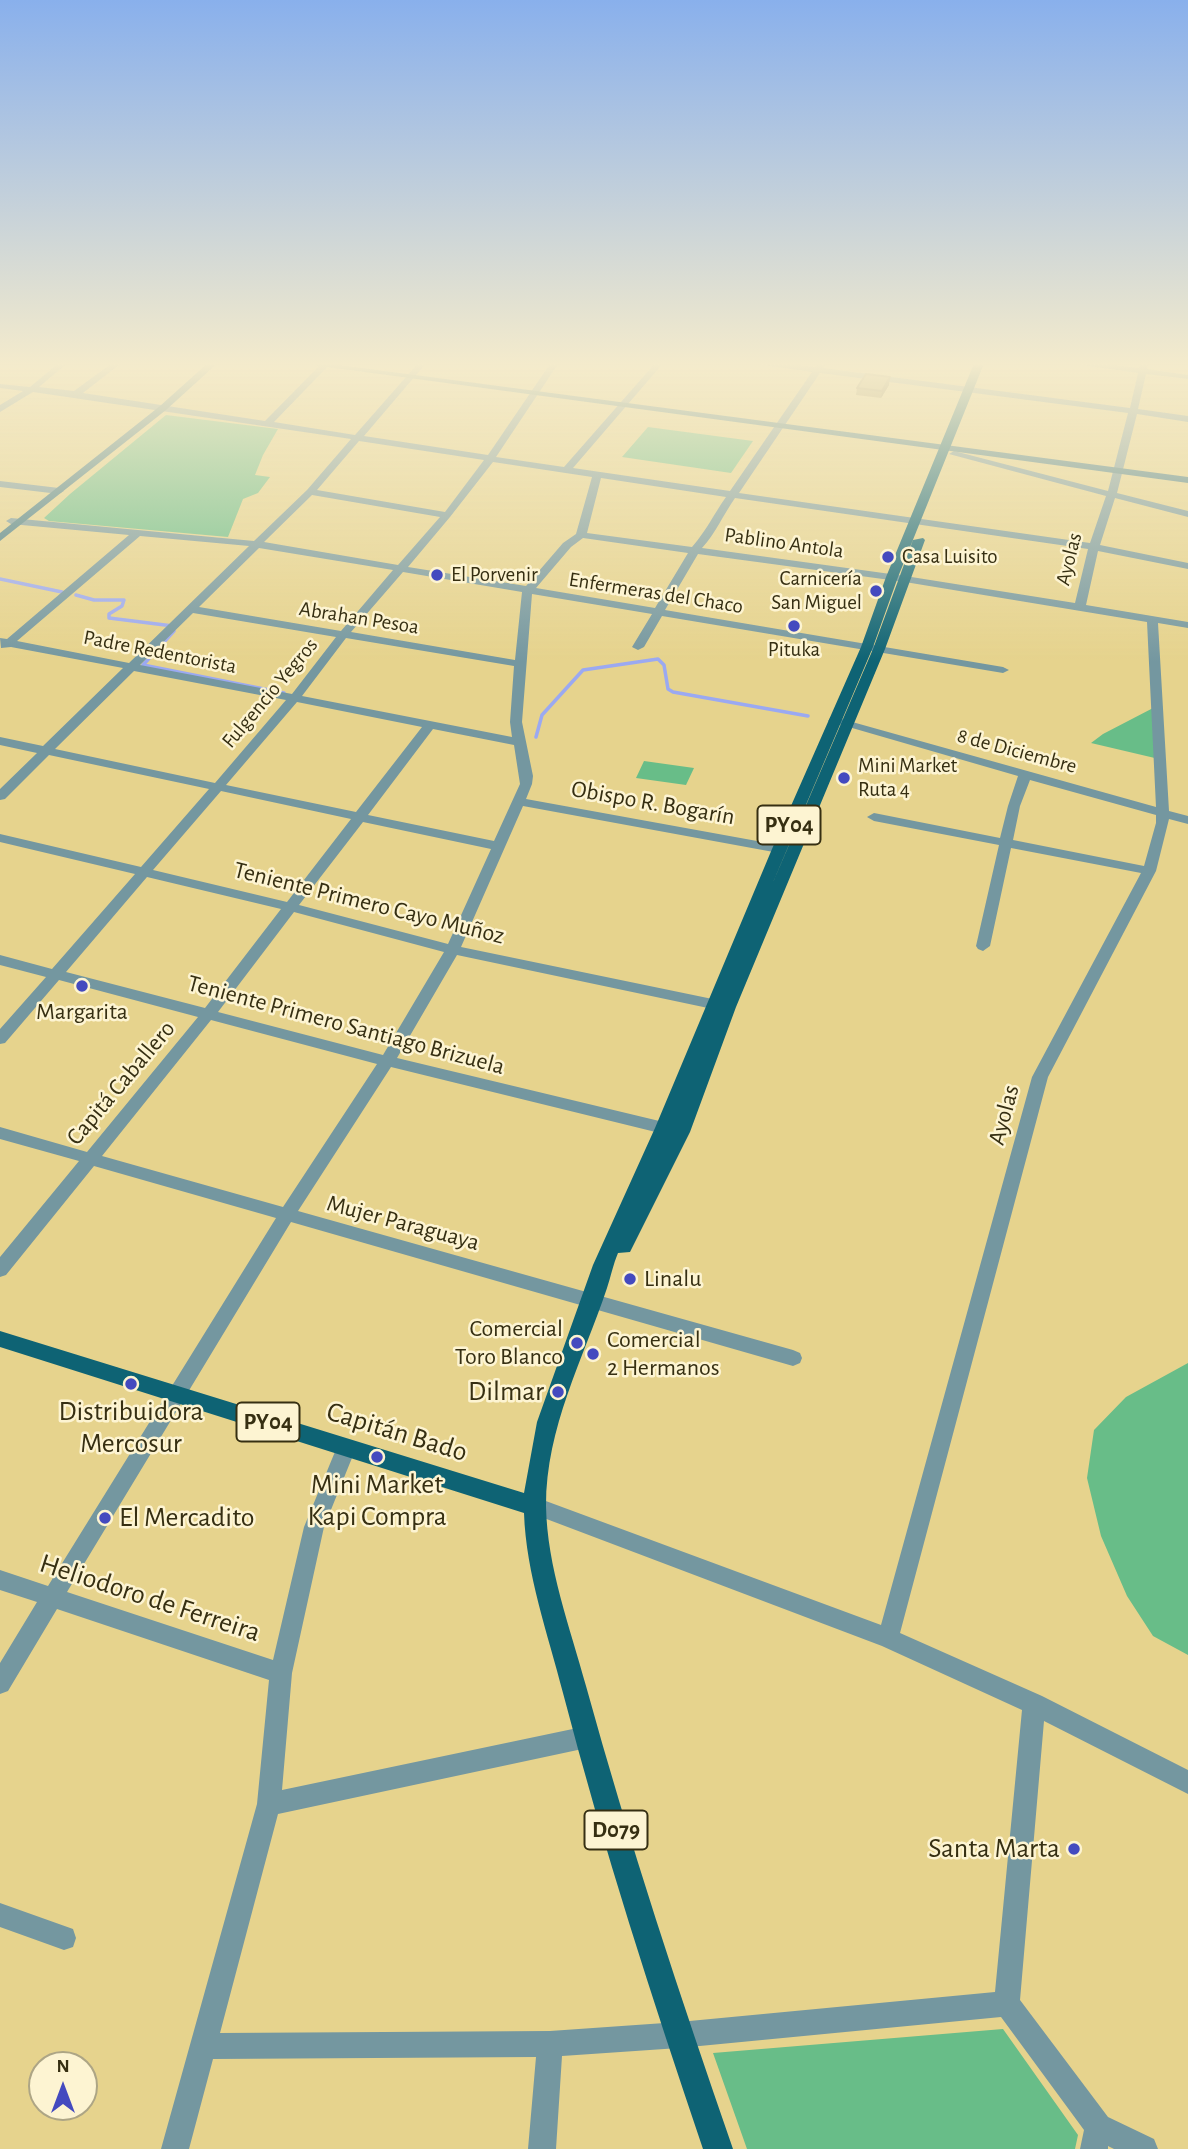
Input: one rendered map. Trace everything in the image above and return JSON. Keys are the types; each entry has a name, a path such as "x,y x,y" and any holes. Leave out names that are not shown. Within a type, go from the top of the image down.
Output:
{"main road":[{"path":"0,538 87,461"},
{"path":"53,491 92,461"},
{"name":"PY04","path":"535,1506 538,1460 545,1427 595,1294 603,1265 721,1005 873,648 898,578 946,461"},
{"path":"1037,461 1188,480"},
{"path":"0,531 16,522"},
{"name":"PY04","path":"595,1294 612,1268 681,1132 721,1005 779,849 841,723"},
{"name":"Capitán Bado","path":"0,1339 535,1506"},
{"name":"D079","path":"535,1506 542,1559 587,1737 679,2035 718,2149"}],"street":[{"path":"0,796 310,492 336,461"},
{"name":"Fulgencio Yegros","path":"0,1039 142,871 294,699 343,635 447,515 488,461"},
{"path":"507,461 1094,547 1188,566"},
{"path":"563,469 570,461"},
{"path":"638,647 695,550 712,531 730,494 752,461"},
{"path":"990,461 1110,496 1188,514"},
{"name":"Ayolas","path":"1080,607 1094,547 1122,461"},
{"path":"0,1683 286,1216 387,1061 453,950 496,846 526,784 527,768 518,742 516,722 525,599 528,591 567,545 581,535 597,475"},
{"path":"0,484 53,491"},
{"path":"310,492 447,515"},
{"name":"Enfermeras del Chaco","path":"16,522 256,544 1003,670"},
{"path":"3,645 136,534"},
{"name":"Pablino Antola","path":"581,535 898,578 1188,625"},
{"name":"Abrahan Pesoa","path":"191,609 520,664"},
{"name":"Ayolas","path":"888,1638 1040,1077 1149,871 1163,823 1152,618"},
{"name":"Padre Redentorista","path":"3,645 134,666 518,742"},
{"name":"8 de Diciembre","path":"841,723 1188,820"},
{"name":"Capitá Caballero","path":"0,1269 209,1013 430,725"},
{"path":"0,741 496,846"},
{"path":"983,946 1014,806 1026,773"},
{"name":"Obispo R. Bogarín","path":"519,802 779,849"},
{"path":"874,817 1149,871"},
{"name":"Teniente Primero Cayo Muñoz","path":"0,838 291,907 453,950 721,1005"},
{"name":"Teniente Primero Santiago Brizuela","path":"0,960 387,1061 681,1132"},
{"name":"Mujer Paraguaya","path":"0,1133 286,1216 595,1294 793,1357"},
{"path":"175,2149 270,1804 281,1673 314,1527 346,1448"},
{"path":"535,1506 888,1638 1034,1704 1188,1782"},
{"name":"Heliodoro de Ferreira","path":"0,1580 281,1673"},
{"path":"1034,1704 1007,2004 1096,2138 1144,2149"},
{"path":"270,1804 587,1737"},
{"path":"0,1915 64,1938"},
{"path":"204,2046 550,2044 679,2035 1007,2004"},
{"path":"542,2149 550,2044"}],"green space":[{"path":"110,461 260,461 255,475 270,477 258,493 243,499 228,537 49,521 44,518"},
{"path":"651,461 739,461 731,473"},
{"path":"1155,707 1159,759 1091,743 1103,734"},
{"path":"644,761 694,768 686,785 636,778"},
{"path":"1188,1363 1188,1655 1153,1636 1127,1596 1101,1536 1087,1478 1094,1430 1126,1397"},
{"path":"1003,2029 1078,2135 1075,2149 747,2149 713,2053"}],"waterway":[{"path":"0,579 62,592"},
{"path":"76,595 94,600 124,600 122,606 109,614 109,618 173,626"},
{"path":"174,631 143,665 284,693"},
{"path":"536,737 542,715 583,670 658,659 664,665 668,689 673,692 808,716"}],"place":[{"name":"Casa Luisito","path":"888,557"},
{"name":"El Porvenir","path":"437,575"},
{"name":"Carnicería San Miguel","path":"876,591"},
{"name":"Pituka","path":"794,626"},
{"name":"Mini Market Ruta 4","path":"844,778"},
{"name":"Margarita","path":"82,986"},
{"name":"Linalu","path":"630,1279"},
{"name":"Comercial Toro Blanco","path":"577,1343"},
{"name":"Comercial 2 Hermanos","path":"593,1354"},
{"name":"Distribuidora Mercosur","path":"131,1384"},
{"name":"Dilmar","path":"558,1392"},
{"name":"Mini Market Kapi Compra","path":"377,1457"},
{"name":"El Mercadito","path":"105,1518"},
{"name":"Santa Marta","path":"1074,1849"}]}
